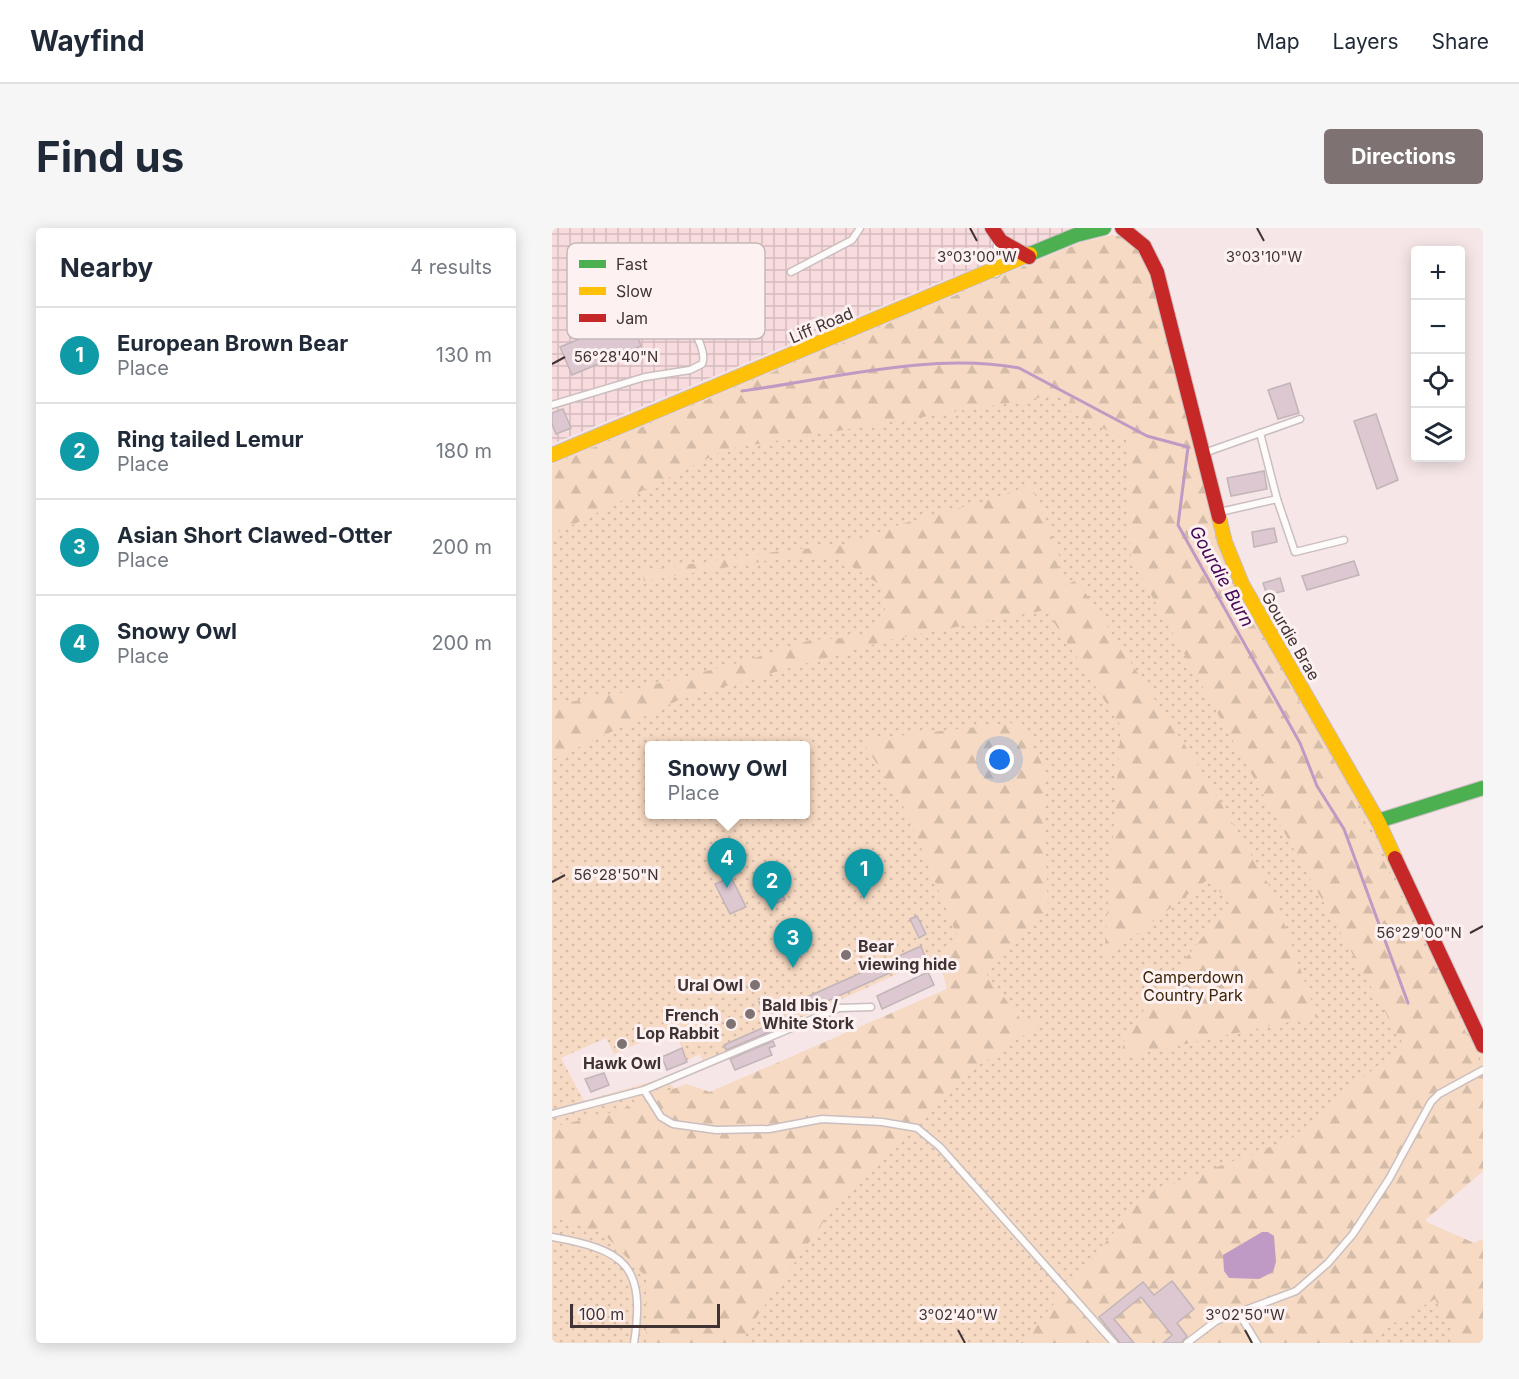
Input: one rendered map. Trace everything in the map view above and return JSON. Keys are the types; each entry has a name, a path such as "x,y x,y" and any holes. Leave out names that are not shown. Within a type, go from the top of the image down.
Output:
{"street":[{"path":"992,228 1001,241 1029,257"},
{"name":"Liff Road","path":"552,455 1029,257 1076,235 1104,228"},
{"name":"Gourdie Brae","path":"1122,228 1138,236 1148,250 1157,272 1205,452 1224,542 1242,584 1378,821 1483,1046"},
{"path":"995,271 1001,241"},
{"path":"1378,821 1483,788"}],"lane":[{"path":"792,272 852,240 860,228"},
{"path":"552,405 645,377 690,370 702,364 704,357 697,339"},
{"path":"1205,452 1300,419"},
{"path":"1260,433 1294,552 1344,540"},
{"path":"1218,512 1277,499"},
{"path":"552,1114 644,1090 839,1008 871,1007"},
{"path":"1187,1343 1216,1321 1296,1291 1328,1263 1353,1234 1389,1179 1431,1102 1439,1094 1483,1070"},
{"path":"644,1090 661,1117 673,1124 716,1130 769,1129 822,1119 882,1122 917,1128 940,1147 1114,1343"},
{"path":"552,1237 590,1244 608,1251 623,1262 634,1279 639,1311 634,1343"},
{"path":"1238,1312 1257,1343"}],"shaded area":[{"path":"552,228 1078,228 939,282 552,444"},
{"path":"1262,1232 1268,1232 1274,1236 1276,1262 1273,1272 1259,1279 1229,1278 1224,1271 1223,1255"}],"green space":[{"name":"Camperdown Country Park","path":"1113,235 1225,542 1316,714 1483,1046 1483,1171 1424,1221 1474,1243 1483,1239 1483,1343 552,1343 552,464 1080,243","holes":["939,955 947,989 710,1092 686,1084 675,1089 667,1080 659,1084 650,1082 584,1101 561,1058 606,1038 614,1054 673,1028 687,1060 700,1054 703,1062"]},
{"path":"1113,235 1128,240 1134,245 1152,278 1217,528 1251,620 1345,780 1483,1068 1483,1171 1424,1221 1474,1243 1483,1239 1483,1343 1458,1343 1435,1299 1360,1343 1021,1343 1146,1194 1291,1139 1403,1044 1131,559 1126,440 1066,409 1074,392 727,449 552,535 552,465 1080,243"},
{"path":"1031,485 1062,563 1056,571 1066,585 1077,580 1203,773 1273,892 1317,1016 1120,1058 1127,1031 1231,902 1207,880 1104,959 1121,726 1046,610 893,639 683,698 552,760 552,705 620,693 742,662 811,640 860,637 885,612 884,587 840,559 771,560 644,581 642,571 781,551 846,545 901,524 985,501"},
{"path":"1021,722 1043,766 1048,910 987,973 979,964 1022,1021 1046,1020 979,1065 845,1191 746,1332 745,1343 646,1343 646,1277 604,1234 552,1217 552,1127 618,1111 686,1084 710,1092 947,989 938,954 962,941 956,933 906,811 862,740"}],"building":[{"path":"579,339 638,339 641,346 572,375 560,347"},
{"path":"1290,383 1299,413 1278,419 1268,390"},
{"path":"563,409 571,428 556,434 552,424 552,413"},
{"path":"1376,414 1398,480 1377,489 1354,421"},
{"path":"1264,471 1267,489 1231,496 1227,478"},
{"path":"1274,528 1277,542 1254,547 1252,532"},
{"path":"1354,561 1359,575 1307,590 1302,576"},
{"path":"1280,578 1284,591 1267,595 1263,583"},
{"path":"731,877 746,907 730,914 715,884"},
{"path":"779,887 785,900 774,904 769,892"},
{"path":"917,916 926,934 919,938 910,919"},
{"path":"921,946 925,957 803,1012 798,1001"},
{"path":"928,972 934,985 882,1009 877,996"},
{"path":"759,1002 782,1011 788,1024 772,1031"},
{"path":"767,1026 769,1032 726,1050 724,1045"},
{"path":"773,1041 775,1046 769,1048 772,1055 735,1070 730,1059"},
{"path":"682,1048 687,1062 667,1070 662,1057"},
{"path":"604,1073 609,1085 591,1092 585,1079"},
{"path":"1172,1281 1194,1309 1177,1323 1187,1336 1181,1343 1163,1343 1172,1335 1141,1297 1114,1319 1134,1343 1120,1343 1099,1317 1143,1282 1154,1295"}],"waterway":[{"name":"Gourdie Burn","path":"742,391 916,365 986,364 1019,368 1147,436 1188,447 1178,525 1300,743 1317,786 1344,829 1408,1003"}],"traffic: fast":[{"path":"1030,254 1076,235 1104,228"},
{"path":"1378,821 1483,788"}],"traffic: slow":[{"path":"552,455 1030,254"},
{"path":"1219,517 1225,542 1242,584 1378,821 1395,858"}],"traffic: jam":[{"path":"992,228 1001,241 1029,257"},
{"path":"1122,228 1144,246 1157,272 1219,517"},
{"path":"1395,858 1483,1046"}],"place":[{"name":"Snowy Owl","path":"727,888"},
{"name":"European Brown Bear","path":"864,899"},
{"name":"Ring tailed Lemur","path":"772,911"},
{"name":"Bear viewing hide","path":"846,955"},
{"name":"Asian Short Clawed-Otter","path":"793,968"},
{"name":"Ural Owl","path":"755,985"},
{"name":"Bald Ibis / White Stork","path":"750,1014"},
{"name":"French Lop Rabbit","path":"731,1024"},
{"name":"Hawk Owl","path":"622,1044"}]}
